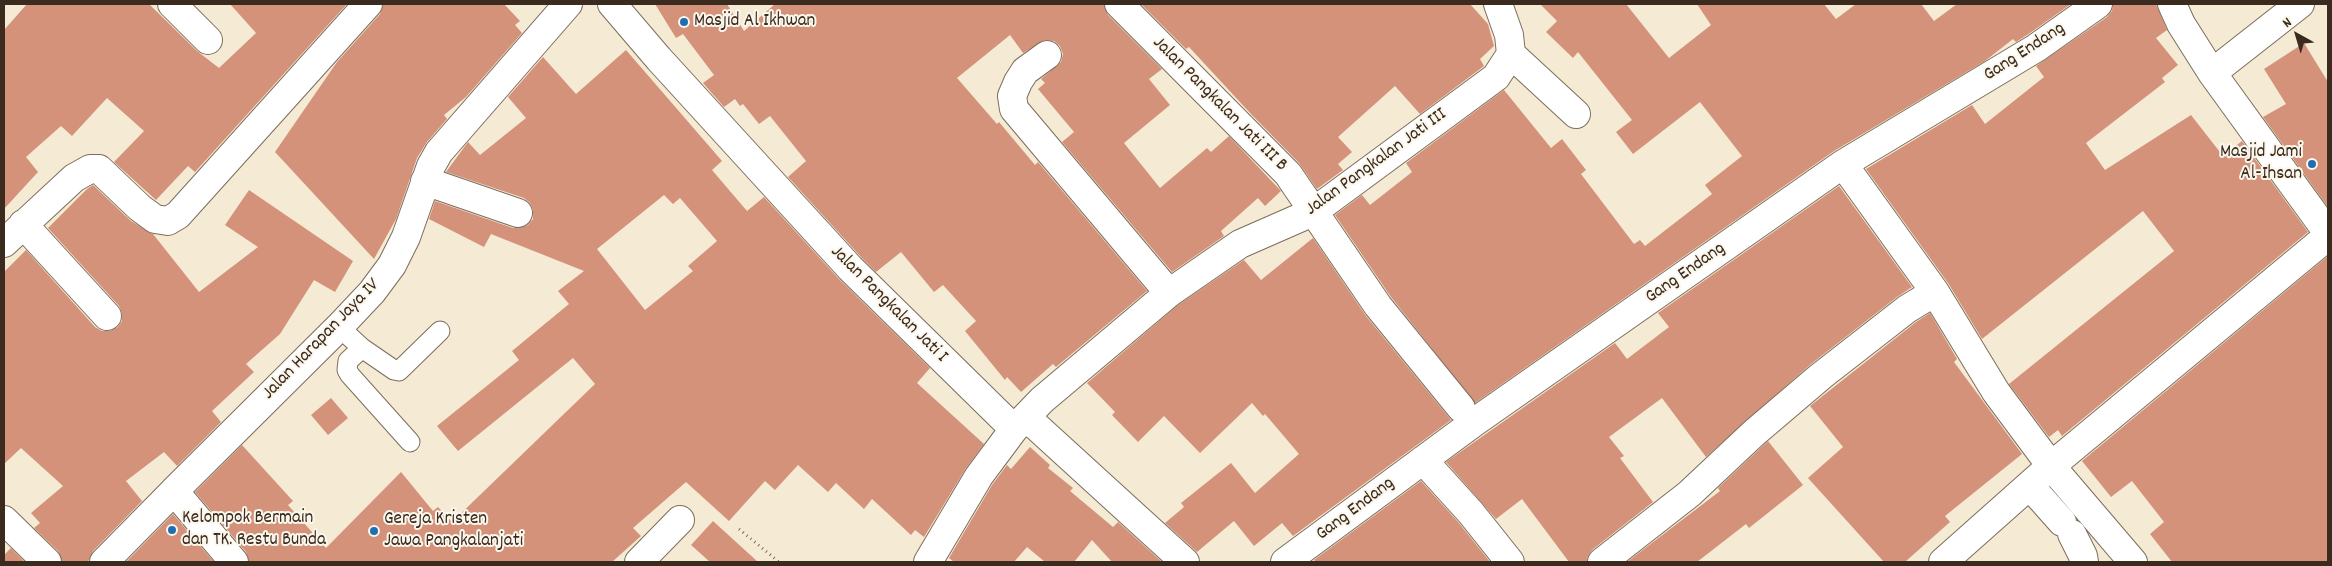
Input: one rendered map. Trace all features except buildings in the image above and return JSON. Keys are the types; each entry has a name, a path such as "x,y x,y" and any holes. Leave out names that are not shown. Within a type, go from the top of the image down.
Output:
{"street":[{"path":"172,4 208,40"},
{"path":"4,243 74,178 90,169 99,169 140,208 155,219 168,221 178,215 368,4"},
{"name":"Jalan Harapan Jaya IV","path":"104,562 339,328 372,292 392,265 406,237 425,181 438,152 568,4"},
{"name":"Jalan Pangkalan Jati I","path":"612,4 850,268 1020,423 1185,562"},
{"name":"Jalan Pangkalan Jati III B","path":"1119,4 1288,174 1378,306 1461,408"},
{"path":"1498,4 1510,35 1511,54 1576,114"},
{"name":"Gang Endang","path":"1285,562 1484,415 1843,164 2036,48 2098,4"},
{"path":"1943,562 2051,466 2328,234 2212,73 2181,24 2172,4"},
{"path":"2212,73 2300,4"},
{"name":"Jalan Pangkalan Jati III","path":"928,562 979,476 1020,423 1042,400 1169,293 1240,244 1313,212 1496,77 1511,54"},
{"path":"1047,55 1025,71 1018,82 1012,96 1014,109 1169,293"},
{"path":"1843,164 1935,292 1996,392 2051,466 2134,562"},
{"path":"425,181 518,213"},
{"path":"24,224 107,316"},
{"path":"1602,562 1689,494 1754,433 1821,376 1907,309 1935,292"},
{"path":"1423,460 1471,513 1510,562"},
{"path":"2030,486 2067,528 2083,556 2084,562"},
{"path":"174,491 234,562"},
{"path":"4,520 47,562"},
{"path":"639,562 680,520"}],"lane":[{"path":"339,328 362,348 398,371 440,331"},
{"path":"362,348 348,361 347,370 410,442"}],"path":[{"path":"739,529 780,562"}],"place":[{"name":"Masjid Al Ikhwan","path":"684,22"},
{"name":"Masjid Jami Al-Ihsan","path":"2312,164"},
{"name":"Kelompok Bermain dan TK. Restu Bunda","path":"172,530"},
{"name":"Gereja Kristen Jawa Pangkalanjati","path":"374,531"}]}
